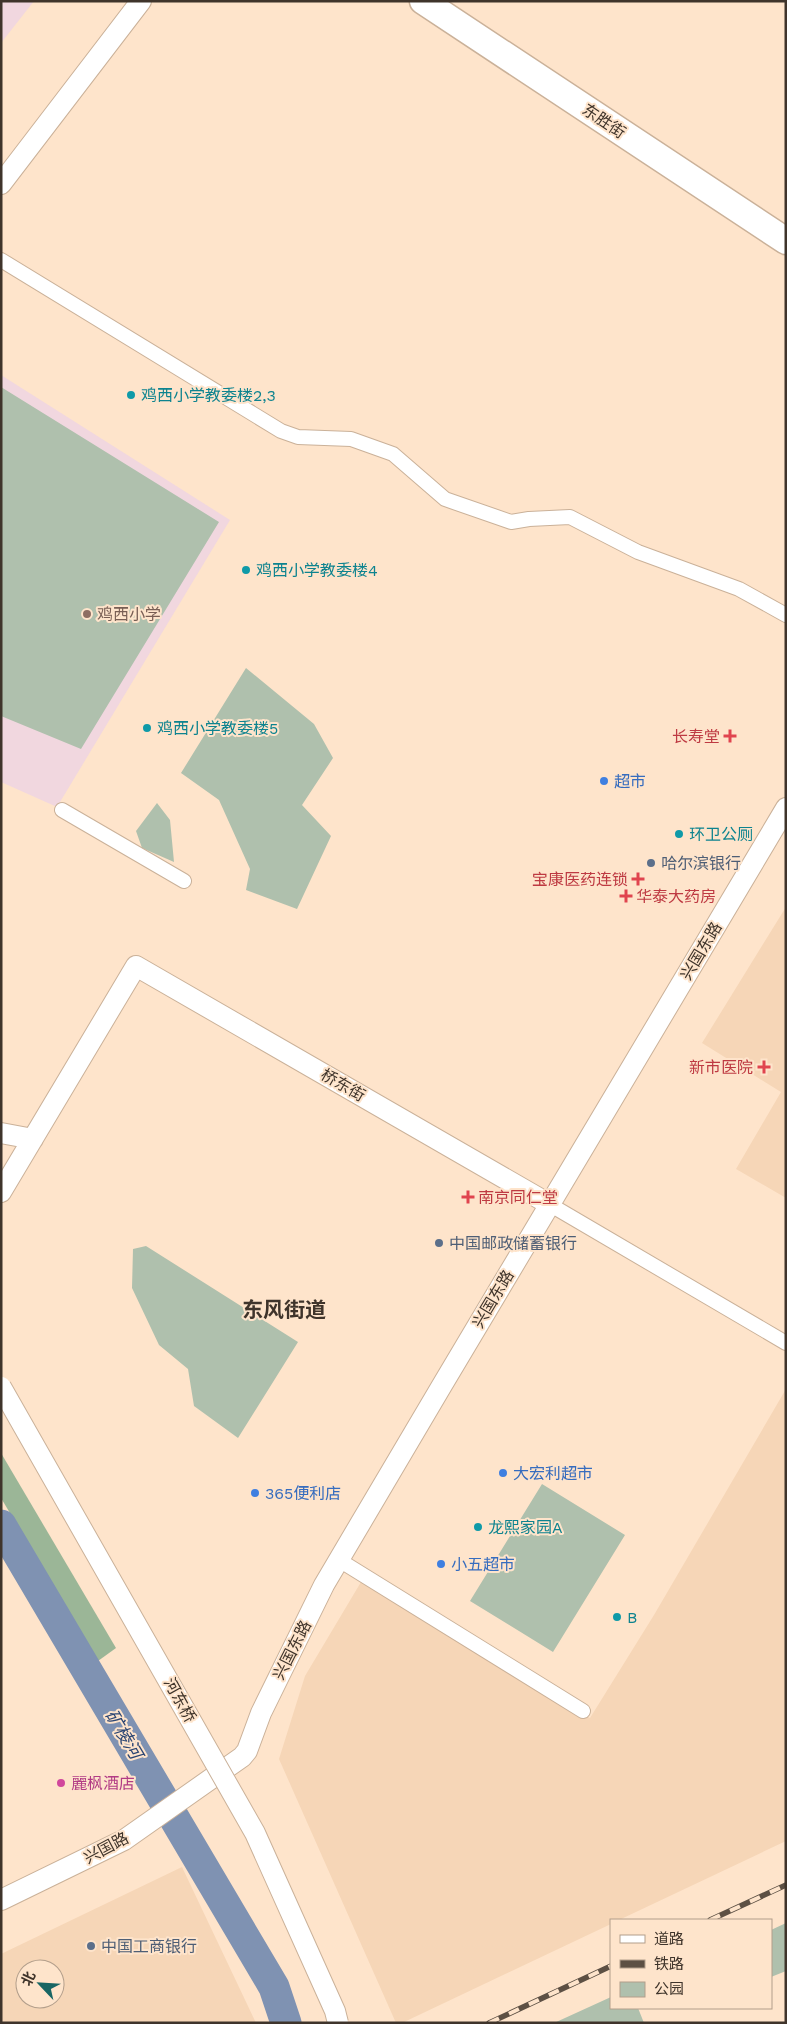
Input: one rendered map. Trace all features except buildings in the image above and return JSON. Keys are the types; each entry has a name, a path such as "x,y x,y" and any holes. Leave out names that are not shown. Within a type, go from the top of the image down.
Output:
{"highway":[{"name":"东胜街","path":"423,1 786,241"}],"main road":[{"path":"1,184 141,1"},
{"name":"兴国东路","path":"203,1785 242,1757 247,1751 260,1713 339,1560 786,808"},
{"name":"桥东街","path":"33,1138 136,966 550,1204"},
{"path":"1,1132 33,1138 1,1192"},
{"name":"河东桥","path":"1,1387 255,1833 338,2023"},
{"name":"兴国路","path":"1,1900 124,1840 203,1785"}],"street":[{"path":"1,260 281,431 298,437 351,439 393,454 445,499 511,522 570,517 638,552 739,589 786,615"},
{"path":"62,810 184,880"},
{"path":"550,1204 786,1343"},
{"path":"339,1560 583,1711"}],"shaded area":[{"path":"1,1 34,1 1,43"},
{"name":"鸡西小学","path":"1,375 230,520 57,807 1,782"},
{"name":"新市医院","path":"786,907 786,1198 736,1169 781,1092 702,1043"},
{"path":"786,1389 786,1841 621,1919 610,1919 610,1924 402,2023 396,2023 279,1759 305,1676 364,1577 590,1718 654,1615"},
{"path":"182,1867 256,2023 1,2023 1,1954"}],"green space":[{"name":"鸡西小学","path":"1,387 219,522 81,749 1,716"},
{"path":"246,668 314,724 333,758 302,805 331,836 297,909 246,890 250,869 219,800 181,773"},
{"path":"157,803 170,820 174,862 142,848 136,831"},
{"path":"146,1246 298,1342 238,1438 194,1406 188,1369 159,1345 132,1288 133,1249"},
{"path":"1,1453 116,1648 98,1661 1,1498"},
{"path":"542,1484 625,1535 553,1652 470,1601"},
{"path":"786,1923 786,1971 772,1977 772,1930"},
{"path":"610,1997 610,2009 638,2009 644,2023 554,2023"}],"waterway":[{"name":"矿棱河","path":"1,1525 274,1987 286,2023"}],"railway":[{"path":"712,1919 786,1885"},
{"path":"489,2023 610,1966"}],"place":[{"name":"鸡西小学教委楼2,3","path":"131,395"},
{"name":"鸡西小学教委楼4","path":"246,570"},
{"name":"鸡西小学","path":"87,614"},
{"name":"鸡西小学教委楼5","path":"147,728"},
{"name":"长寿堂","path":"730,736"},
{"name":"超市","path":"604,781"},
{"name":"环卫公厕","path":"679,834"},
{"name":"哈尔滨银行","path":"651,863"},
{"name":"宝康医药连锁","path":"638,879"},
{"name":"华泰大药房","path":"626,896"},
{"name":"新市医院","path":"764,1067"},
{"name":"南京同仁堂","path":"468,1197"},
{"name":"中国邮政储蓄银行","path":"439,1243"},
{"name":"大宏利超市","path":"503,1473"},
{"name":"365便利店","path":"255,1493"},
{"name":"龙熙家园A","path":"478,1527"},
{"name":"小五超市","path":"441,1564"},
{"name":"B","path":"617,1617"},
{"name":"麗枫酒店","path":"61,1783"},
{"name":"中国工商银行","path":"91,1946"}],"district":[{"name":"东风街道","path":"284,1309"}]}
